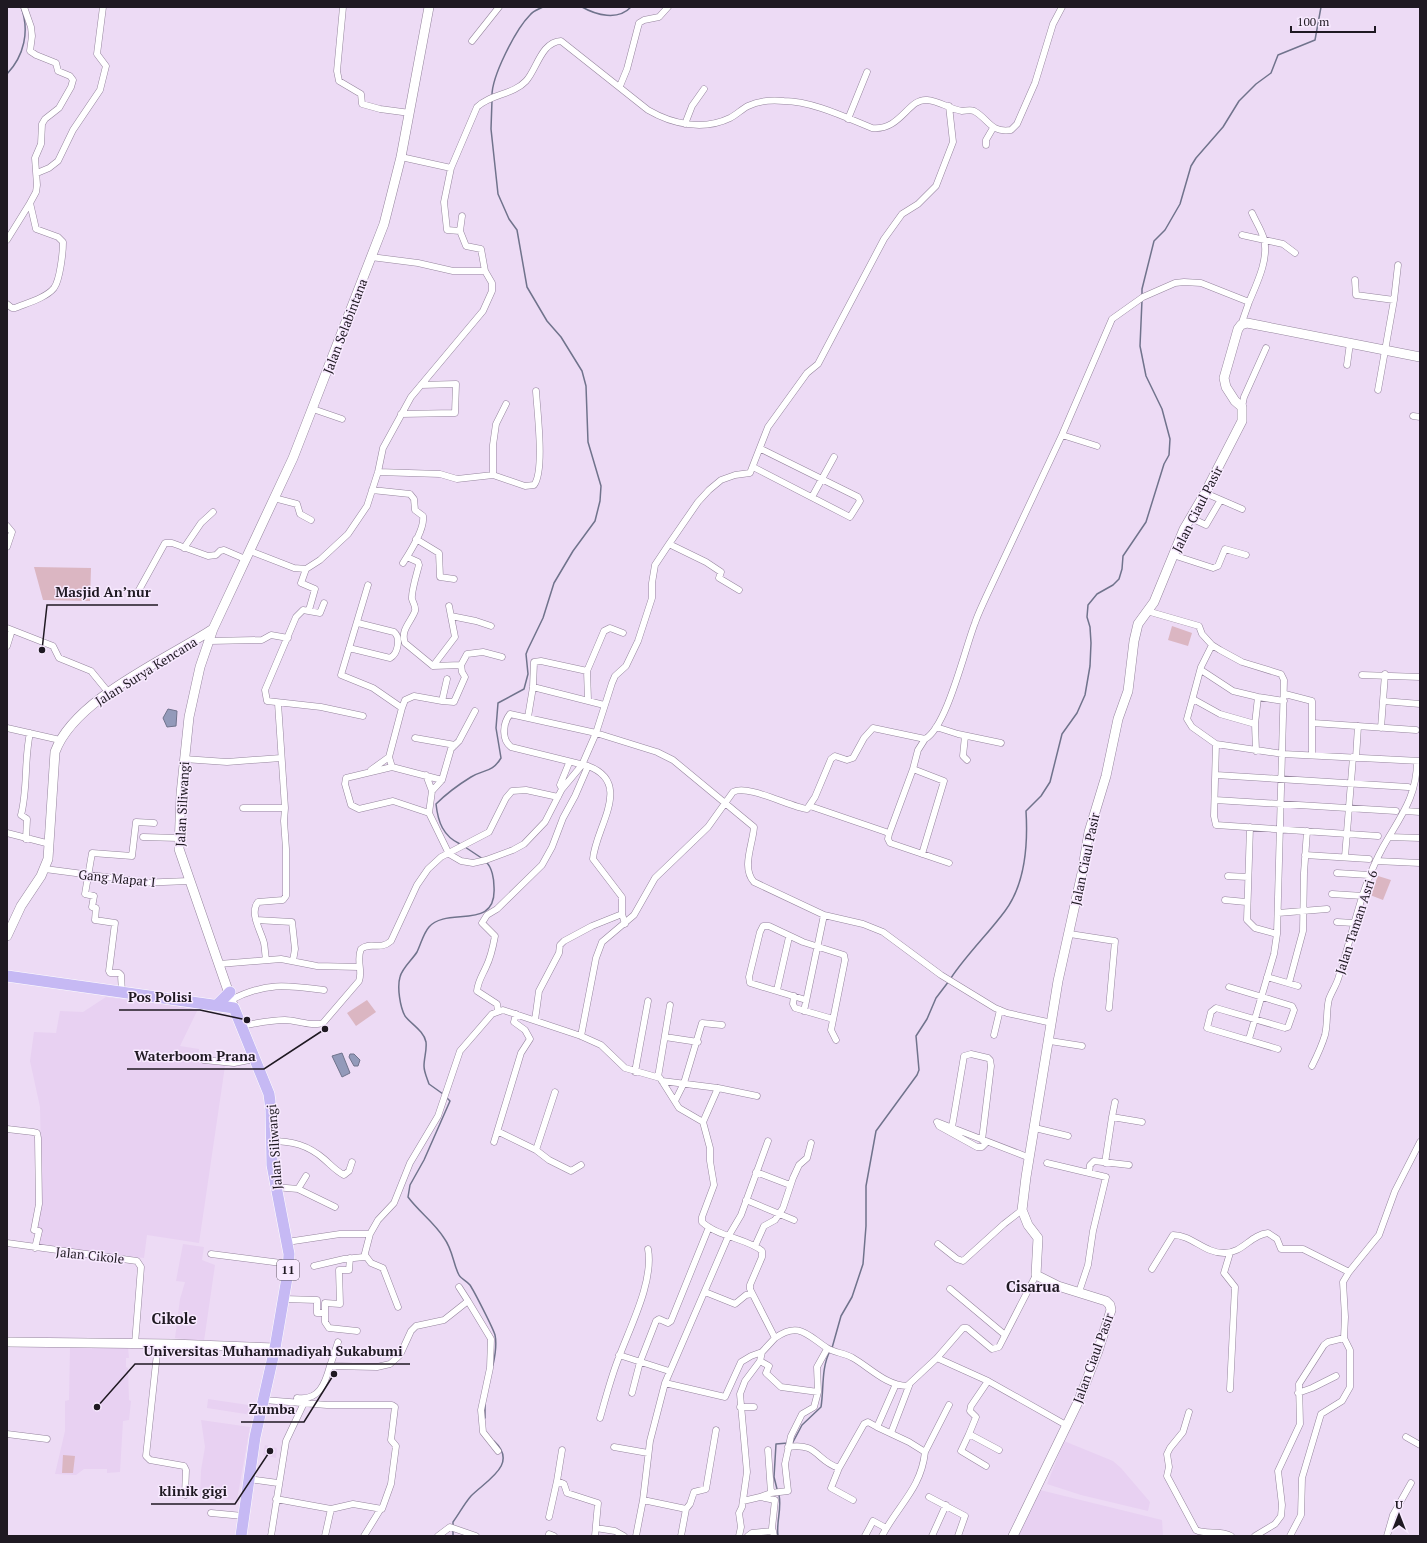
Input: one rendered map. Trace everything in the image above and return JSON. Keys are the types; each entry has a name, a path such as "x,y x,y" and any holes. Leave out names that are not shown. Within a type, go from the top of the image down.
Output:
{"highway":[{"path":"7,976 217,1005 232,1000"},
{"name":"Jalan Siliwangi","path":"232,1000 270,1100 271,1141 276,1187 287,1242 288,1264 284,1299 275,1348 265,1398 254,1437 241,1536"}],"street":[{"path":"7,240 37,189 35,158 41,144 42,124 59,108 69,91 73,80 72,78 58,71 56,63 30,51 32,36 31,27 24,7"},
{"path":"37,173 49,168 58,161 73,130 100,90 106,66 97,54 102,7"},
{"path":"343,7 337,71 339,81 361,94 362,104 380,109 410,113"},
{"name":"Jalan Selabintana","path":"213,629 293,458 384,224 401,157 429,7"},
{"path":"472,41 500,7"},
{"path":"620,86 627,69 639,23 644,20 659,18 668,7"},
{"path":"460,231 447,229 445,193 451,168 477,108 480,104 523,84 533,72 542,53 553,43 561,41 564,42 648,110 661,117 685,124 714,123 730,118 752,105 785,101 806,104 872,128 886,128 922,100 928,100 958,110 975,111 993,128 1008,131 1017,124 1035,83 1053,24 1062,7"},
{"path":"848,119 867,72"},
{"path":"685,124 692,106 704,89"},
{"path":"498,1010 497,1004 477,991 478,980 491,955 495,936 482,923 487,916 542,865 552,846 563,818 576,796 604,705 615,676 626,666 638,641 652,598 652,583 655,565 698,502 709,490 721,480 735,474 750,473 761,449 768,427 807,374 818,364 884,239 902,214 918,204 936,186 953,142 949,106"},
{"path":"986,145 986,140 993,128"},
{"path":"401,157 451,168"},
{"path":"7,304 12,308 15,308 47,294 54,289 57,282 63,242 58,237 36,229 30,203"},
{"path":"1242,408 1235,401 1226,387 1224,378 1238,329 1241,325 1263,264 1264,240 1252,213"},
{"path":"140,590 165,543 172,543 208,556 216,555 220,551 224,550 294,568 306,569 320,560 345,538 367,506 378,472 383,448 411,397 483,311 492,290 492,283 485,270 481,249 466,246 460,231 462,216"},
{"path":"1242,235 1283,244 1295,253"},
{"path":"372,257 418,263 453,271 485,270"},
{"path":"1378,390 1394,300 1398,265"},
{"path":"1355,280 1356,296 1394,300"},
{"path":"949,863 890,843 888,839 889,834 913,769 918,750 925,739 931,735 946,707 983,604 1062,435 1108,326 1112,319 1120,313 1153,292 1175,283 1201,283 1249,302"},
{"path":"1241,325 1247,323 1420,356"},
{"path":"1346,365 1350,343"},
{"path":"1242,408 1244,397 1266,348"},
{"path":"401,414 455,413 456,384 421,384"},
{"path":"378,472 440,474 457,479 493,475 525,486 534,485 537,481 539,460 536,391"},
{"path":"493,475 493,445 496,424 506,404"},
{"name":"Jalan Ciaul Pasir","path":"1022,1210 1050,1041 1058,981 1070,934 1089,832 1105,783 1118,719 1128,691 1134,641 1138,624 1154,602 1184,529 1205,493 1224,454 1240,429 1242,421 1242,408"},
{"path":"313,409 342,419"},
{"path":"1062,435 1098,446"},
{"path":"753,468 852,517 860,498 761,449"},
{"path":"812,497 834,458"},
{"path":"372,490 407,493 412,496 415,510 423,516 416,539 403,563"},
{"path":"1205,493 1220,501 1242,509"},
{"path":"274,498 297,504 300,514 311,520"},
{"path":"1191,518 1206,525 1220,501"},
{"path":"184,548 201,523 213,512"},
{"path":"7,526 12,532 7,547"},
{"path":"416,539 439,553 440,578 454,579"},
{"path":"669,544 712,566 721,572 719,578 739,590"},
{"path":"1173,555 1213,568 1218,566 1225,549 1246,555"},
{"path":"407,557 418,562 419,565 412,598 415,605 414,611 405,628 403,639 408,646 433,666 461,665"},
{"path":"306,569 302,583 315,589 309,610"},
{"path":"368,585 358,623 341,673 342,677 373,688 402,708"},
{"path":"324,603 320,613 303,610 298,614 265,690 267,701 321,707 362,716"},
{"path":"433,666 455,637 449,606"},
{"path":"1147,611 1199,626 1202,634 1212,645 1242,662 1280,674 1284,680 1277,934 1262,998 1249,1039"},
{"path":"451,616 476,620 491,626"},
{"path":"349,648 390,658 393,657 397,637 394,632 358,623"},
{"path":"588,700 587,671 606,628 623,633"},
{"path":"7,646 9,629 53,646 59,658 90,671 109,693"},
{"name":"Jalan Siliwangi","path":"213,629 193,697 184,759 178,838 179,849 189,881 232,1000"},
{"name":"Jalan Surya Kencana","path":"7,936 21,906 45,869 50,844 55,752 60,740 83,713 109,693 213,629"},
{"path":"210,641 256,640 264,639 271,635 288,638"},
{"path":"190,644 205,654"},
{"path":"1212,645 1200,670 1187,716 1187,722 1216,744 1283,754 1418,761"},
{"path":"392,767 390,758 405,700 414,696 452,703 456,697 460,685 465,678 461,665 468,654 483,652 502,657"},
{"path":"528,717 533,687 532,664 535,661 587,671"},
{"path":"1200,670 1233,691 1284,701"},
{"path":"1381,728 1385,674"},
{"path":"1362,675 1385,674 1420,677"},
{"path":"442,701 447,679"},
{"path":"533,687 604,705"},
{"path":"1284,694 1312,701 1312,755"},
{"path":"1256,751 1255,724 1258,697"},
{"path":"1192,699 1220,714 1255,724"},
{"path":"1383,701 1420,704"},
{"path":"266,959 264,943 256,920 255,905 258,902 278,901 286,898 285,808 278,703"},
{"path":"432,791 442,780 449,754 475,711"},
{"path":"624,924 622,914 622,897 593,859 607,816 610,788 605,777 595,769 511,747 504,735 508,716 512,714 528,717 596,733 657,752 673,760 754,827 747,868 750,878 759,885 824,915 863,924 883,932 941,975 1000,1010 1052,1023"},
{"path":"1313,723 1416,730"},
{"path":"1345,857 1351,784 1358,726"},
{"path":"936,727 965,736 977,737 1001,743"},
{"path":"7,728 60,740"},
{"path":"581,1036 600,946 605,938 634,915 655,878 708,827 731,794 737,790 776,798 804,809 808,809 831,759 835,756 851,759 868,732 873,728 925,739"},
{"path":"26,839 27,819 21,815 25,793 26,756 30,733"},
{"path":"965,736 963,756 967,760"},
{"path":"415,738 455,745"},
{"path":"1216,744 1214,816 1216,825 1378,836"},
{"path":"184,759 227,762 281,758"},
{"path":"370,771 390,758"},
{"name":"Jalan Taman Asri 6","path":"1312,1066 1325,1033 1326,1013 1330,998 1338,978 1369,875 1405,811 1414,789 1418,761"},
{"path":"562,789 560,785 569,763"},
{"path":"426,776 432,791 429,813 449,854 461,860 473,863 483,861 524,844 545,822 562,789 585,766"},
{"path":"429,813 400,802 393,801 354,808 351,805 345,781 349,777 392,767 442,780"},
{"path":"913,769 944,781 922,854"},
{"path":"1216,775 1408,787"},
{"path":"242,1026 275,1020 317,1024 322,1023 359,980 359,953 362,948 367,946 384,946 391,941 420,881 435,862 489,832 506,798 512,791 526,790 558,797"},
{"path":"1215,800 1396,811"},
{"path":"810,806 889,834"},
{"path":"243,808 285,808"},
{"path":"1405,811 1420,812"},
{"path":"122,993 121,975 118,973 110,973 109,971 115,923 95,920 96,908 92,907 94,896 85,894 88,875 93,852 132,856 136,822 154,823"},
{"path":"1250,827 1246,902 1248,923 1255,928 1277,934"},
{"path":"1289,983 1302,941 1307,831"},
{"path":"7,833 50,844"},
{"path":"143,837 178,838"},
{"path":"1389,837 1420,838"},
{"path":"1306,855 1369,859"},
{"path":"1376,861 1420,863"},
{"name":"Gang Mapat I","path":"45,869 138,883 189,881"},
{"path":"1337,873 1369,875"},
{"path":"1228,876 1248,877"},
{"path":"1332,894 1363,896"},
{"path":"1225,900 1246,902"},
{"path":"1278,913 1304,909 1327,908"},
{"path":"535,1020 539,991 559,953 560,945 564,940 592,926 622,914"},
{"path":"804,1011 824,915"},
{"path":"256,920 292,922 295,949 293,961"},
{"path":"1337,922 1354,924"},
{"path":"806,1000 777,990 752,984 749,981 761,928 766,926 789,937 843,954 845,960 831,1030 836,1040"},
{"path":"1070,934 1115,941 1109,1008"},
{"path":"777,990 789,937"},
{"path":"219,964 266,959 293,961 317,966 359,967"},
{"path":"1267,977 1298,986"},
{"path":"232,1000 260,988 277,985 324,990"},
{"path":"1229,987 1294,1007 1288,1028 1216,1008 1212,1009 1207,1019 1206,1026 1209,1029 1249,1039 1278,1049"},
{"path":"794,996 794,1007 833,1019"},
{"path":"635,1072 648,1001"},
{"path":"670,1005 660,1079 679,1108 703,1122"},
{"path":"314,1266 350,1258 363,1258 370,1234 378,1220 394,1203 410,1163 438,1116 460,1051 467,1041 498,1010 510,1011 581,1036 601,1045 625,1068 635,1072 660,1079 757,1096"},
{"path":"994,1036 1000,1010"},
{"path":"494,1142 499,1132 519,1058 530,1038 525,1030 514,1022 516,1014"},
{"path":"675,1101 684,1083 698,1042 702,1023 722,1025"},
{"path":"665,1037 698,1042"},
{"path":"1050,1041 1082,1046"},
{"path":"952,1127 964,1056 971,1054 988,1058 991,1066 985,1141 982,1147 977,1146 939,1126 937,1122 952,1127 985,1141 1030,1158"},
{"path":"204,1060 234,1063 254,1059"},
{"path":"718,1088 703,1122 710,1148 710,1161 714,1186 702,1223 728,1237 761,1249 763,1254 750,1285 752,1294 760,1305 775,1338"},
{"path":"536,1150 555,1092"},
{"path":"1105,1163 1115,1102"},
{"path":"1112,1117 1142,1122"},
{"path":"1035,1128 1068,1136"},
{"path":"7,1129 37,1133 39,1204 34,1230 39,1231 35,1248"},
{"path":"499,1132 536,1150 549,1160 570,1171 581,1164"},
{"path":"271,1141 287,1141 300,1144 324,1158 338,1172 344,1175 349,1171 352,1162"},
{"path":"636,1536 643,1500 648,1453 665,1383 728,1237 741,1215 768,1141"},
{"path":"1290,1536 1301,1516 1302,1478 1322,1414 1342,1401 1348,1392 1350,1379 1350,1350 1344,1338 1345,1317 1343,1282 1349,1272 1380,1235 1395,1191 1420,1142"},
{"path":"755,1246 764,1226 774,1220 780,1213 799,1164 807,1158 811,1143"},
{"path":"1089,1173 1092,1162 1129,1165"},
{"path":"1047,1163 1103,1175 1106,1179 1092,1236 1088,1265 1079,1292"},
{"path":"756,1172 790,1185"},
{"path":"298,1188 306,1176"},
{"path":"276,1187 298,1188 335,1207"},
{"path":"746,1200 794,1220"},
{"path":"891,1433 909,1386 937,1358 963,1328 967,1328 994,1349 999,1347 1036,1275 1038,1238 1028,1225 1022,1210 1004,1224 966,1260 959,1260 938,1244"},
{"path":"632,1393 640,1362 656,1321 659,1319 668,1323 674,1315 709,1227"},
{"path":"287,1242 340,1234 370,1234"},
{"path":"1152,1269 1172,1235 1188,1238 1205,1250 1218,1253 1230,1253 1236,1252 1256,1236 1268,1234 1277,1239 1281,1249 1303,1249 1349,1272"},
{"name":"Jalan Cikole","path":"7,1243 35,1248 133,1260 140,1264 134,1344"},
{"path":"600,1418 619,1355 640,1302 648,1265 648,1249"},
{"path":"1230,1253 1224,1273 1235,1287 1230,1389"},
{"path":"211,1254 288,1264"},
{"path":"365,1254 371,1263 383,1268 398,1307"},
{"path":"350,1258 349,1270 339,1270 340,1304 325,1303 325,1322 329,1328 357,1331"},
{"name":"Jalan Ciaul Pasir","path":"1013,1536 1079,1400 1111,1310 1110,1305 1106,1301 1058,1286 1036,1275"},
{"path":"458,1287 468,1300 491,1339 490,1368 481,1410 483,1432 498,1451"},
{"path":"950,1289 1005,1335"},
{"path":"705,1292 735,1304 746,1295 752,1294"},
{"path":"284,1299 317,1300 317,1313 325,1313"},
{"path":"330,1366 377,1367 390,1364 400,1355 411,1331 416,1326 444,1320 468,1300"},
{"path":"665,1383 725,1397 741,1362 762,1352 775,1338 787,1331 801,1330 828,1349 852,1358 896,1384 909,1386"},
{"path":"1257,1536 1275,1524 1280,1516 1282,1505 1278,1471 1300,1424 1301,1413 1298,1393 1299,1384 1324,1345 1328,1342 1344,1338"},
{"path":"7,1342 158,1344 275,1348"},
{"path":"265,1398 300,1399 312,1397 321,1389 338,1342"},
{"path":"158,1344 146,1456 150,1460 184,1466 186,1470 185,1495"},
{"path":"743,1501 760,1498 771,1493 788,1491 785,1464 788,1447 799,1418 805,1412 814,1407 818,1392 817,1367 828,1349"},
{"path":"738,1536 740,1527 739,1513 743,1501 747,1472 740,1394 745,1382 760,1361 762,1352"},
{"path":"619,1355 670,1371"},
{"path":"937,1358 988,1381 1066,1425"},
{"path":"760,1361 770,1366 766,1373 781,1387 818,1392"},
{"path":"1298,1393 1336,1376"},
{"path":"986,1466 961,1452 976,1417 970,1411 971,1406 988,1381"},
{"path":"878,1427 896,1384"},
{"path":"265,1398 304,1403 395,1406 392,1440 396,1446 392,1480 384,1507 380,1510 364,1536"},
{"path":"271,1536 278,1483 288,1433 304,1403"},
{"path":"882,1536 921,1475 924,1452 949,1405"},
{"path":"740,1407 754,1407"},
{"path":"1188,1412 1183,1432 1170,1448 1168,1454 1169,1466 1167,1476 1196,1530 1202,1532 1216,1532 1231,1536"},
{"path":"853,1500 829,1491 839,1468 864,1424 868,1422 924,1452"},
{"path":"681,1536 686,1509 690,1504 694,1492 706,1489 716,1430"},
{"path":"7,1434 48,1439"},
{"path":"969,1434 999,1450"},
{"path":"1406,1437 1420,1445"},
{"path":"788,1447 802,1445 810,1448 839,1468"},
{"path":"614,1446 648,1453"},
{"path":"549,1517 562,1450"},
{"path":"768,1450 771,1493"},
{"path":"248,1479 278,1483"},
{"path":"557,1481 564,1484 566,1491 570,1494 598,1503 595,1536"},
{"path":"1387,1536 1393,1515 1411,1483"},
{"path":"929,1497 965,1516 958,1536"},
{"path":"748,1536 752,1533 773,1534 776,1500 760,1498"},
{"path":"276,1499 331,1509 353,1504 380,1510"},
{"path":"643,1500 686,1509"},
{"path":"932,1536 946,1505"},
{"path":"325,1536 331,1509"},
{"path":"211,1513 243,1516"},
{"path":"865,1536 873,1521 886,1528"},
{"path":"438,1536 450,1527 476,1536"},
{"path":"596,1528 615,1531 624,1536"}],"shaded area":[{"path":"34,567 91,568 90,601 43,600"},
{"path":"1172,626 1192,633 1188,646 1168,640"},
{"path":"1378,876 1391,880 1383,900 1370,895"},
{"path":"106,997 198,1009 180,1046 199,1049 198,1062 225,1066 199,1243 147,1235 144,1258 35,1245 41,1150 40,1107 30,1061 34,1032 56,1033 60,1011 83,1012"},
{"path":"367,1000 376,1012 356,1026 347,1013"},
{"path":"183,1244 204,1247 202,1260 215,1265 204,1341 175,1338 180,1299 185,1282 176,1281"},
{"path":"70,1347 128,1347 129,1358 126,1358 126,1367 128,1368 129,1400 131,1401 129,1420 123,1421 120,1472 107,1473 107,1469 84,1469 76,1475 55,1474 65,1431 65,1401 69,1400"},
{"path":"208,1399 255,1406 252,1415 207,1408"},
{"path":"201,1420 250,1427 237,1500 200,1498 201,1470 205,1447"},
{"path":"1064,1441 1113,1461 1121,1468 1150,1502 1148,1511 1081,1495 1047,1484"},
{"path":"265,1445 277,1448 276,1458 263,1455"},
{"path":"63,1455 75,1456 73,1473 62,1473"},
{"path":"1040,1490 1162,1520 1163,1536 1018,1536"}],"water":[{"path":"168,709 177,711 176,726 167,727 163,718"},
{"path":"342,1053 350,1073 342,1077 332,1056"},
{"path":"350,1054 354,1054 360,1060 358,1066 354,1066 349,1057"}],"waterway":[{"path":"7,74 18,59 24,43 25,25 21,7"},
{"path":"492,97 493,88 500,66 518,31 531,14 543,7"},
{"path":"582,7 607,15 620,14 631,7"},
{"path":"1142,296 1142,289 1154,241 1165,230 1180,204 1191,166 1196,158 1223,127 1239,101 1256,84 1271,73 1278,55 1315,40 1321,7"},
{"path":"460,844 445,833 438,817 436,804 457,786 466,780 488,770 498,763 501,758 496,728 498,703 524,689 528,674 526,654 543,618 554,583 573,551 595,521 600,501 601,486 588,442 586,386 582,371 561,337 547,321 527,287 517,230 509,219 498,194 491,129 492,100"},
{"path":"951,978 992,928 1012,900 1024,863 1027,837 1026,811 1041,796 1050,782 1062,734 1077,713 1085,695 1090,666 1091,643 1090,627 1087,617 1088,605 1097,594 1113,585 1119,579 1122,569 1123,556 1146,522 1164,464 1169,455 1170,439 1162,409 1146,376 1140,346 1142,300"},
{"path":"465,847 483,859"},
{"path":"443,1094 429,1084 424,1068 426,1048 425,1038 403,1012 399,981 403,970 417,952 429,927 437,921 447,918 479,914 488,909 493,901 494,884 491,870 486,862"},
{"path":"832,1348 841,1316 852,1297 863,1264 866,1226 866,1186 876,1131 917,1075 919,1070 916,1036 927,1019 936,998 949,981"},
{"path":"446,1097 450,1101 424,1160 410,1185 408,1197 436,1227 444,1238 449,1247 459,1275 470,1285 491,1325 496,1339 493,1365"},
{"path":"792,1444 802,1425 821,1407 825,1364 830,1351"},
{"path":"485,1404 485,1418"},
{"path":"453,1526 453,1522 468,1499 492,1478 502,1464 503,1457 501,1449 494,1441"},
{"path":"777,1489 774,1477 776,1444 788,1443"},
{"path":"778,1536 780,1505 779,1495"},
{"path":"453,1530 453,1536"}],"place":[{"name":"Masjid An’nur","path":"42,650"},
{"name":"Pos Polisi","path":"247,1020"},
{"name":"Waterboom Prana","path":"325,1029"},
{"name":"Zumba","path":"334,1374"},
{"name":"Universitas Muhammadiyah Sukabumi","path":"97,1407"},
{"name":"klinik gigi","path":"270,1451"}],"district":[{"name":"Cisarua","path":"1033,1287"},
{"name":"Cikole","path":"174,1319"}]}
